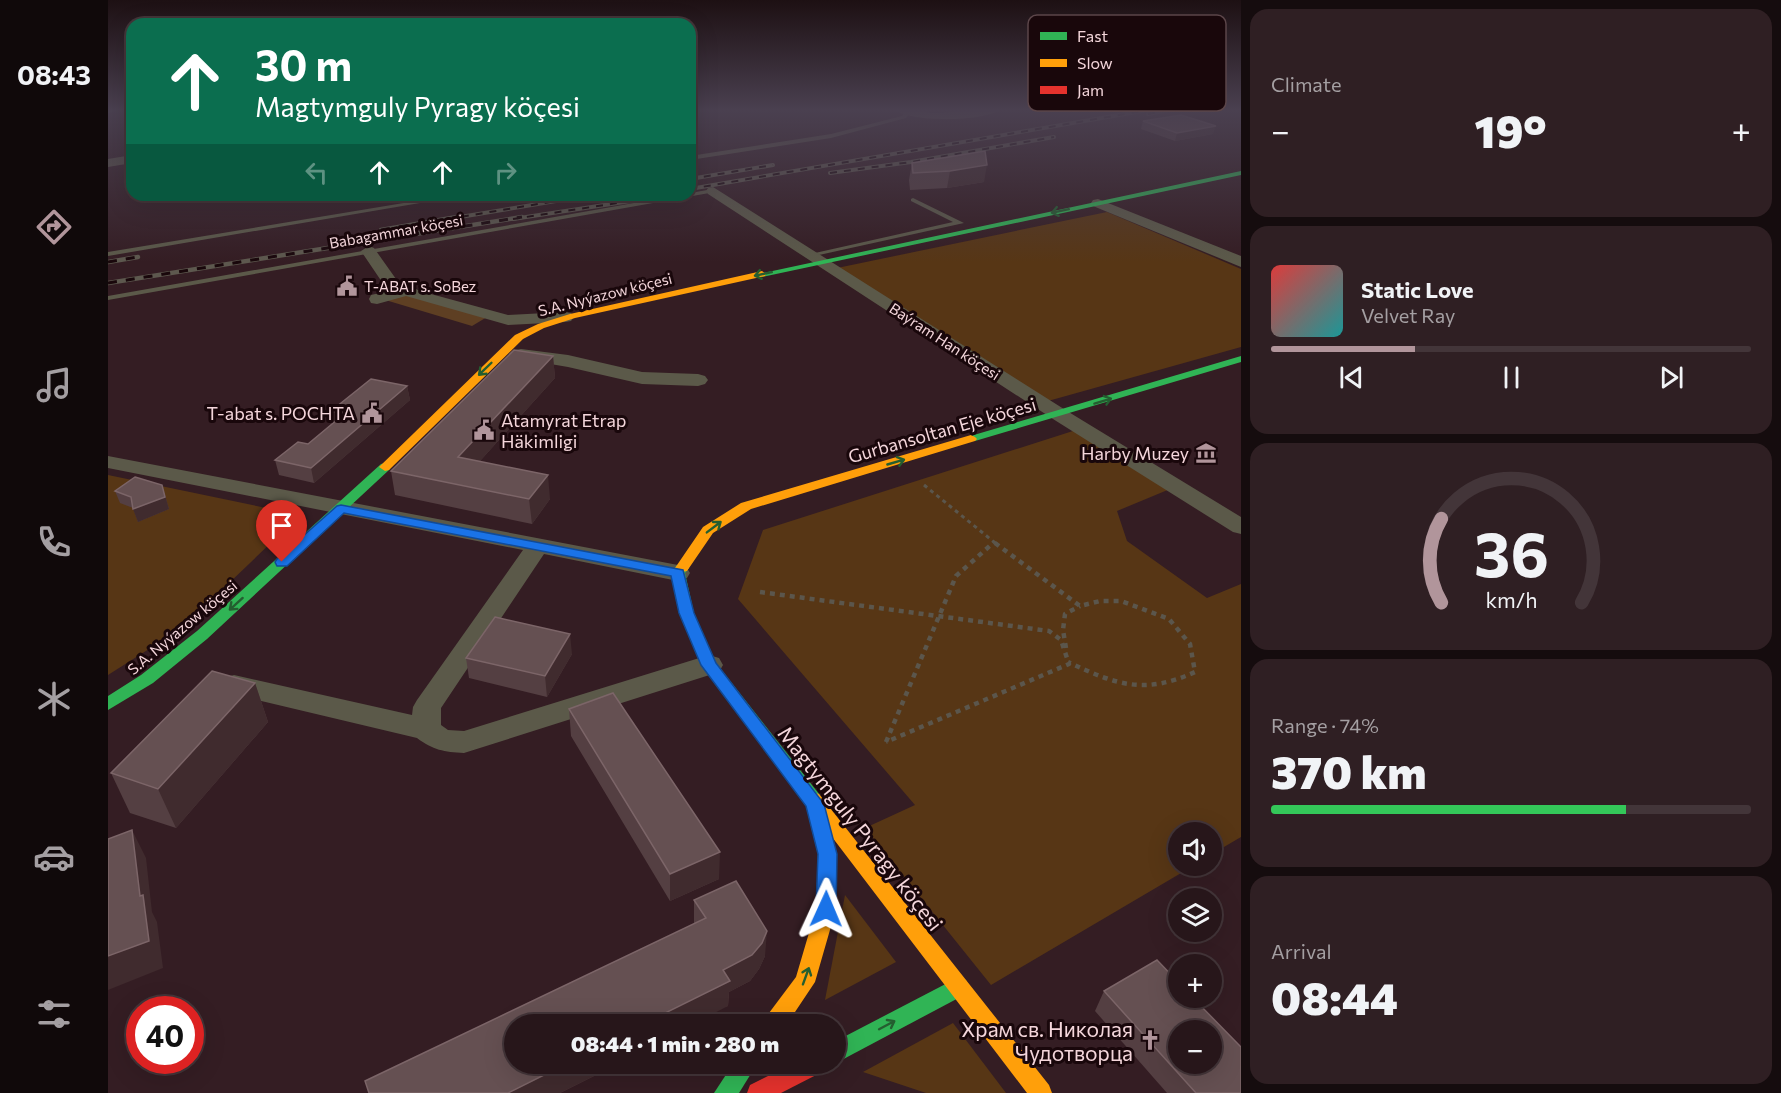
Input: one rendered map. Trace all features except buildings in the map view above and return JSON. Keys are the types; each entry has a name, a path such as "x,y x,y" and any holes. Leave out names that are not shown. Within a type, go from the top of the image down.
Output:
{"street":[{"path":"108,163 126,160"},
{"name":"S.A. Nyýazow köçesi","path":"108,704 135,688 202,634 341,509 519,337 541,326 573,316 815,258 1241,173"},
{"name":"Baýram Han köçesi","path":"713,191 1060,415 1241,527"},
{"path":"1098,203 1241,262"},
{"path":"369,251 390,282 408,291 508,320 535,321 573,316"},
{"path":"377,299 408,291"},
{"path":"508,320 518,326 519,337"},
{"path":"503,352 568,361 642,378 698,380"},
{"name":"Gurbansoltan Eje köçesi","path":"678,573 708,530 746,506 1241,360"},
{"path":"108,462 678,573"},
{"path":"426,729 426,707 538,546"},
{"name":"Magtymguly Pyragy köçesi","path":"678,573 687,613 709,665 1041,1093"},
{"path":"234,685 426,729 441,741 464,742 709,665"},
{"path":"108,712 135,688"},
{"path":"781,1014 805,982 826,909 827,854 815,804"},
{"path":"846,1047 959,987"},
{"path":"725,1093 739,1074"},
{"path":"758,1093 795,1074"}],"lane":[{"name":"Babagammar köçesi","path":"696,194 713,191"},
{"path":"815,258 960,223 913,200"},
{"name":"Babagammar köçesi","path":"108,254 428,201"},
{"name":"Babagammar köçesi","path":"108,298 658,201"}],"path":[{"path":"924,485 994,542 1080,606"},
{"path":"994,542 956,576 886,742 1069,664 1084,668 1104,679 1147,687 1177,680 1195,672 1190,644 1169,619 1121,601 1100,601 1080,606 1065,614 1063,630 1069,664"},
{"path":"760,592 1050,631 1061,640 1069,664"}],"shaded area":[{"path":"1107,212 1241,269 1241,347 1048,401 837,268"},
{"path":"405,293 487,317 472,326 382,299"},
{"path":"1076,430 1170,489 1117,511 1127,541 1207,598 1241,584 1241,837 1222,848 1222,822 1168,822 1168,876 1176,876 991,985 865,828 915,805 738,599 763,530"},
{"path":"108,475 300,515 182,628 108,675"},
{"path":"845,895 896,962 825,1000"},
{"path":"953,1023 1006,1093 926,1093 863,1072"}],"railway":[{"path":"696,188 858,160"},
{"path":"830,173 922,160"},
{"path":"696,178 773,165"},
{"path":"448,219 556,201"},
{"path":"513,219 631,201"},
{"path":"381,230 457,217"},
{"path":"108,283 522,217"},
{"path":"108,262 138,257"}],"traffic: fast":[{"path":"762,274 1241,173"},
{"path":"971,439 1241,359"},
{"path":"108,704 147,679 202,635 385,467"},
{"path":"682,568 678,573 687,613 709,665 813,799"},
{"path":"846,1047 959,987"},
{"path":"725,1093 739,1074"}],"traffic: slow":[{"path":"385,467 519,337 541,326 573,316 762,274"},
{"path":"682,568 708,530 746,506 971,439"},
{"path":"813,799 1041,1093"},
{"path":"781,1014 805,982 826,909 827,854 817,814"}],"traffic: jam":[{"path":"758,1093 795,1074"}],"place":[{"name":"T-ABAT s. SoBez","path":"347,286"},
{"name":"T-abat s. POCHTA","path":"372,413"},
{"name":"Atamyrat Etrap Häkimligi","path":"484,430"},
{"name":"Harby Muzey","path":"1206,453"},
{"name":"Храм св. Николая Чудотворца","path":"1150,1040"}],"route":[{"path":"282,562 341,509 678,573 687,613 709,665 815,804 827,854 826,909"}]}
